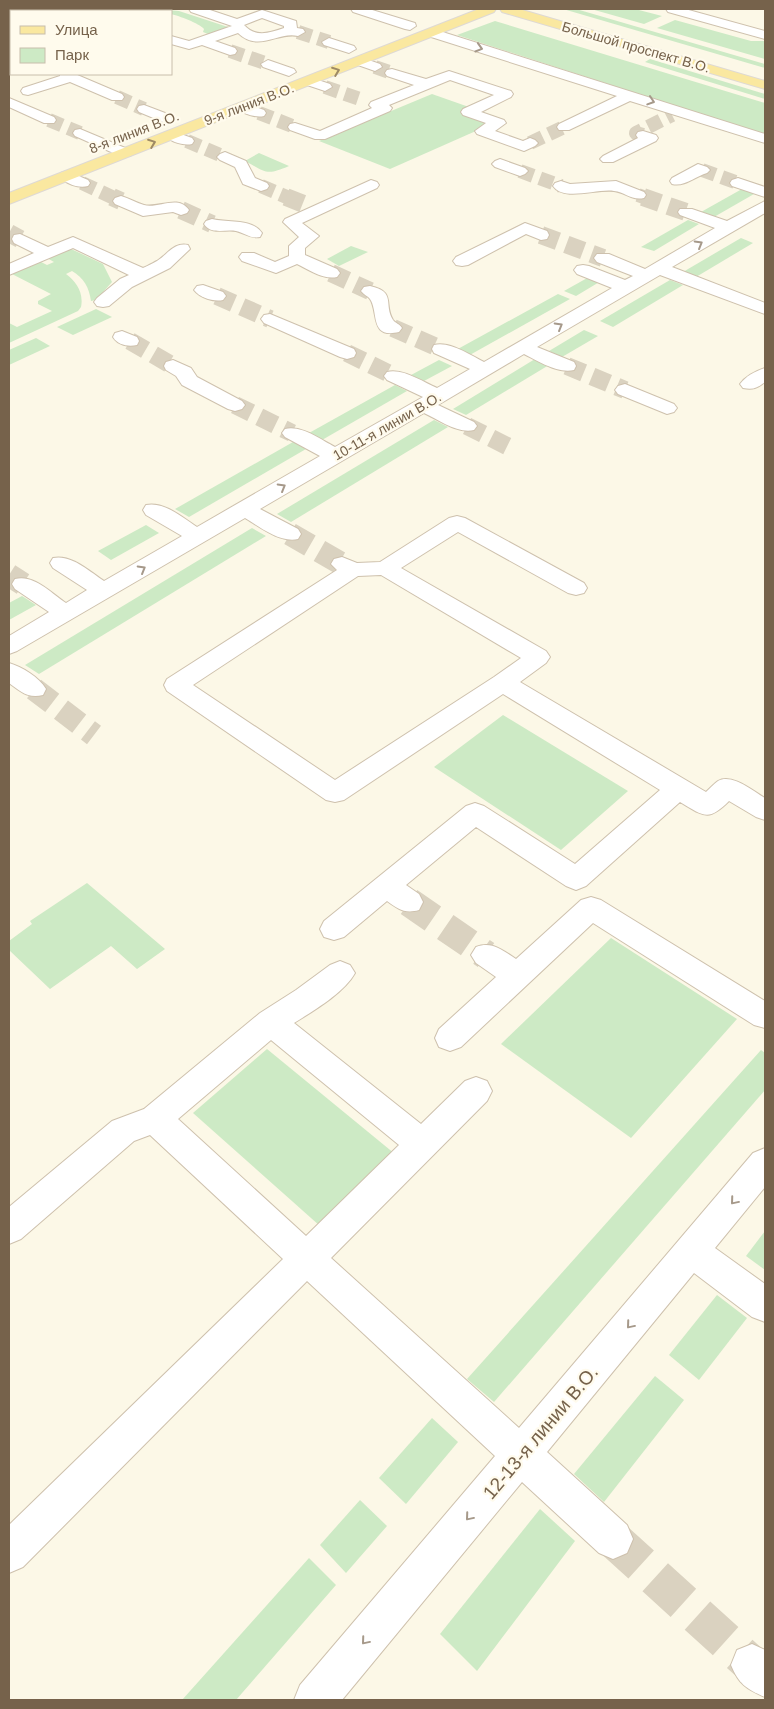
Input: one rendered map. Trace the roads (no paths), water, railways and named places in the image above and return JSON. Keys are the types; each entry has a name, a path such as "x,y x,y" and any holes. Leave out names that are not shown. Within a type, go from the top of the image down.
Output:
{"main road":[{"name":"9-я линия В.О.","path":"9,199 490,9"},
{"name":"Большой проспект В.О.","path":"506,9 765,85"},
{"name":"Большой проспект В.О.","path":"540,9 765,74"},
{"path":"325,58 417,23"},
{"path":"272,79 294,70"},
{"name":"8-я линия В.О.","path":"149,126 185,112"},
{"name":"8-я линия В.О.","path":"86,150 122,136"}],"street":[{"path":"172,40 189,46 203,41 238,25 262,14 292,24 294,31 264,39 243,32 238,25 195,9"},
{"path":"357,9 417,23"},
{"path":"672,9 765,35"},
{"path":"432,33 631,95 677,113 765,138"},
{"path":"203,41 230,51"},
{"path":"329,42 359,46"},
{"path":"360,61 375,67"},
{"path":"268,64 294,70"},
{"path":"392,73 426,84"},
{"path":"295,127 320,136 385,108 369,103 449,75 506,94 468,112 499,123 482,130 524,146 530,142"},
{"path":"49,120 9,101 22,88 68,76 117,97"},
{"path":"309,81 325,87"},
{"path":"564,127 631,95"},
{"path":"244,107 259,113"},
{"path":"144,109 168,119"},
{"path":"80,133 126,153"},
{"path":"172,135 187,141"},
{"path":"608,158 651,138 643,135"},
{"path":"225,157 241,164 249,181 262,186"},
{"path":"500,164 520,171"},
{"path":"678,181 698,169 702,170"},
{"path":"67,176 82,183"},
{"path":"738,183 765,192"},
{"path":"248,256 283,271 297,258 297,246 311,236 290,222 311,208 371,185"},
{"path":"561,186 568,189 616,186 638,195"},
{"path":"121,201 143,211 175,207 181,210"},
{"name":"10-11-я линии В.О.","path":"9,646 652,271 741,225 765,206"},
{"path":"686,212 741,225"},
{"path":"212,224 216,226 238,226 254,232"},
{"path":"462,261 525,228 541,235"},
{"path":"20,239 48,253"},
{"path":"505,239 527,248"},
{"path":"9,270 73,242 142,274"},
{"path":"103,302 126,282 164,264 182,249"},
{"path":"297,258 331,274"},
{"path":"603,258 652,271 765,310"},
{"path":"583,270 626,287"},
{"path":"370,291 378,294 385,324 393,328"},
{"path":"270,319 348,353"},
{"path":"522,347 567,366"},
{"path":"442,349 485,369"},
{"path":"173,366 184,372 189,381 235,405"},
{"path":"394,376 467,426"},
{"path":"625,390 667,408"},
{"path":"292,433 336,456"},
{"path":"244,509 290,534"},
{"path":"154,510 197,536"},
{"path":"385,568 457,523 576,588"},
{"path":"69,558 112,586"},
{"path":"348,567 385,568 538,657 503,683 335,793 176,684 348,567"},
{"path":"23,584 66,613"},
{"path":"9,671 20,694"},
{"path":"503,683 708,806 727,788 765,810"},
{"path":"334,929 476,813 576,879 678,789"},
{"path":"386,886 409,902"},
{"path":"450,1038 591,908 765,1016"},
{"path":"486,955 518,976"},
{"path":"9,1228 123,1131 155,1119 270,1022 307,999 340,973"},
{"path":"270,1022 422,1144"},
{"path":"9,1553 476,1091"},
{"path":"155,1119 613,1539"},
{"name":"12-13-я линии В.О.","path":"315,1700 765,1163"},
{"path":"692,1250 765,1305"}],"tunnel":[{"path":"298,32 329,42"},
{"path":"230,51 268,64"},
{"path":"375,67 392,73"},
{"path":"325,87 363,100"},
{"path":"117,97 144,109"},
{"path":"259,113 295,127"},
{"path":"643,135 636,133 672,115"},
{"path":"49,120 80,133"},
{"path":"530,143 564,127"},
{"path":"187,141 225,157"},
{"path":"702,170 738,183"},
{"path":"520,171 561,186"},
{"path":"82,183 114,198"},
{"path":"261,186 289,198"},
{"path":"638,195 646,198"},
{"path":"112,197 121,201"},
{"path":"286,197 306,205"},
{"path":"643,197 686,212"},
{"path":"181,210 212,224"},
{"path":"9,233 20,239"},
{"path":"541,235 603,258"},
{"path":"331,273 370,291"},
{"path":"217,296 270,319"},
{"path":"393,328 441,349"},
{"path":"130,341 173,366"},
{"path":"347,353 394,376"},
{"path":"567,366 625,390"},
{"path":"235,405 292,433"},
{"path":"467,426 513,449"},
{"path":"290,534 342,564"},
{"path":"9,575 23,584"},
{"path":"34,689 94,735"},
{"path":"409,902 486,955"},
{"path":"613,1539 752,1665"}]}
